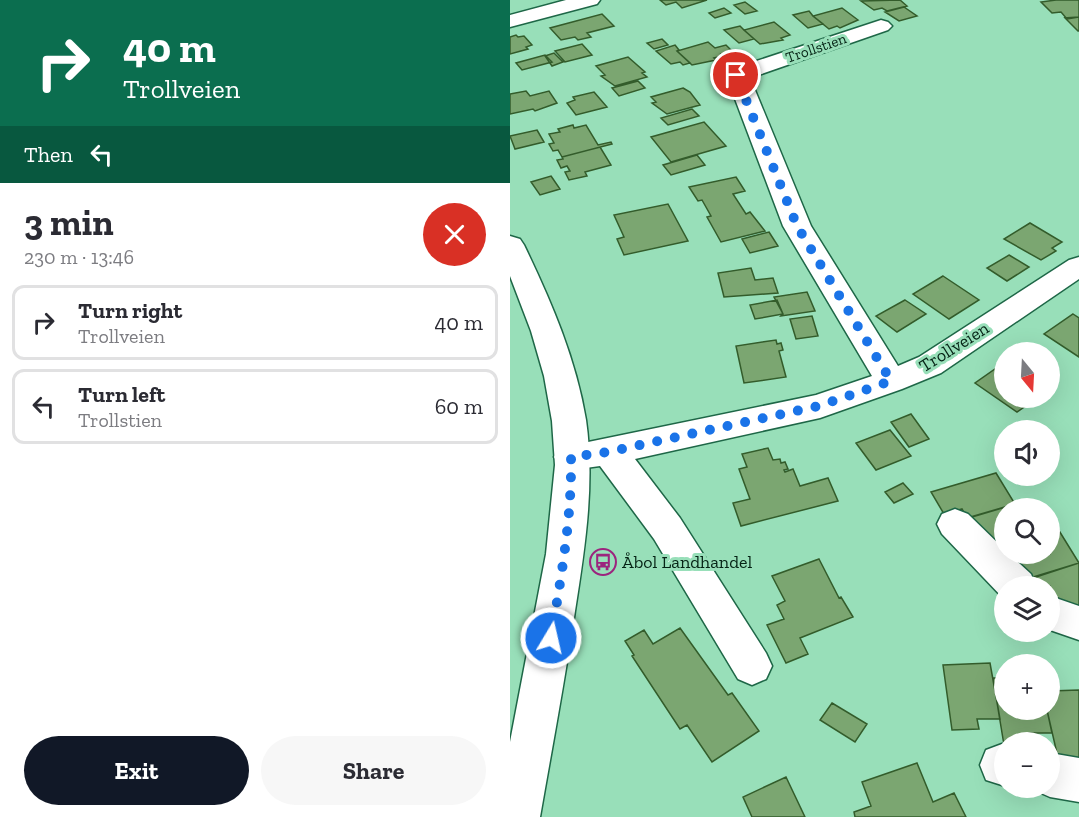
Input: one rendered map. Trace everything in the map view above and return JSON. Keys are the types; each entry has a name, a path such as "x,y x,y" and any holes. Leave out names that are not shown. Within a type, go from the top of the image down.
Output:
{"street":[{"path":"510,21 590,0"},
{"name":"Trollstien","path":"881,26 736,75 797,226 891,381"},
{"path":"510,244 548,335 563,390 569,423 572,494 551,638 517,817"},
{"name":"Trollveien","path":"571,457 608,452 819,406 891,381 930,365 1079,266"},
{"path":"608,452 630,476 659,517 752,666"},
{"path":"955,524 1007,576"},
{"path":"1060,616 1079,623"},
{"path":"1060,777 1079,780"}],"building":[{"path":"660,0 707,0 682,8 676,2 666,5"},
{"path":"900,0 907,6 887,11 882,8 874,10 861,1"},
{"path":"1079,0 1079,17 1067,19 1061,12 1052,13 1041,2"},
{"path":"745,2 757,11 745,14 734,5"},
{"path":"904,7 917,16 899,21 885,12"},
{"path":"724,8 731,13 715,18 709,13"},
{"path":"842,8 858,20 840,28 837,26 829,29 813,16"},
{"path":"809,11 823,24 808,28 793,15"},
{"path":"602,14 614,26 587,33 591,37 561,40 550,28"},
{"path":"1079,17 1079,31 1065,18"},
{"path":"774,22 790,35 781,38 783,40 760,44 744,30"},
{"path":"740,26 754,39 739,43 724,30"},
{"path":"524,36 532,45 526,47 528,49 510,54 510,37"},
{"path":"662,39 668,45 654,49 647,43"},
{"path":"708,42 715,48 726,45 732,51 714,58 716,60 692,65 677,51"},
{"path":"582,44 592,55 565,62 555,51"},
{"path":"675,45 679,50 677,51 690,63 671,64 656,51"},
{"path":"554,53 563,62 552,66 545,56"},
{"path":"545,55 552,62 522,70 516,63"},
{"path":"628,57 645,72 642,73 647,77 615,86 601,76 605,75 596,66"},
{"path":"638,81 645,88 619,96 612,88"},
{"path":"683,88 690,92 700,105 667,114 652,103 656,102 651,97"},
{"path":"526,91 530,96 549,91 557,103 535,111 533,109 510,114 510,94"},
{"path":"594,92 607,107 576,115 567,103 575,100 573,97"},
{"path":"692,109 699,116 668,125 661,118"},
{"path":"704,122 726,146 671,162 651,137"},
{"path":"573,125 574,128 586,125 598,145 611,142 612,144 562,157 558,150 553,151 549,144 554,143 549,134 560,132 558,129"},
{"path":"537,130 544,142 515,149 510,136"},
{"path":"600,147 611,165 585,172 587,176 569,180 565,172 570,171 567,166 561,168 557,160"},
{"path":"697,155 705,165 671,175 663,165"},
{"path":"551,176 560,189 540,195 531,182"},
{"path":"736,177 745,191 733,194 746,214 750,212 765,231 721,242 707,217 711,216 702,200 698,201 689,187"},
{"path":"668,204 688,241 624,255 617,239 624,237 614,215"},
{"path":"1030,223 1062,242 1052,248 1056,251 1041,260 1004,239"},
{"path":"769,232 778,246 750,253 742,239"},
{"path":"1009,255 1029,267 1007,281 987,268"},
{"path":"751,268 755,280 773,278 778,293 724,297 718,273"},
{"path":"943,276 979,300 949,319 913,294"},
{"path":"807,292 815,311 781,316 783,314 774,297"},
{"path":"777,300 783,314 755,319 750,305"},
{"path":"905,300 926,314 897,332 876,316"},
{"path":"1073,314 1079,318 1079,357 1060,345 1060,342 1044,334"},
{"path":"812,316 818,336 796,339 790,319"},
{"path":"776,340 777,344 781,343 783,350 779,351 786,377 744,383 736,346"},
{"path":"994,370 994,396 975,383"},
{"path":"1011,408 1023,408 1017,412"},
{"path":"911,414 929,439 909,447 891,422"},
{"path":"890,430 911,456 876,470 856,443"},
{"path":"768,448 773,460 780,459 781,463 785,462 788,469 784,470 785,472 793,469 800,486 828,478 838,501 741,526 733,503 750,499 739,469 747,467 742,454"},
{"path":"994,474 994,486 1004,486 1011,498 994,498 994,510 967,518 962,509 944,514 931,492"},
{"path":"903,483 913,494 894,503 885,492"},
{"path":"994,510 994,545 985,539 972,517"},
{"path":"1060,532 1079,563 1037,576 1029,576 1024,567 1017,569 1014,564 1060,564"},
{"path":"819,559 839,598 841,597 853,617 800,638 808,654 786,663 767,625 784,619 777,605 785,601 772,576"},
{"path":"1079,563 1079,606 1065,610 1060,601 1060,576 1039,576"},
{"path":"680,628 728,695 732,693 759,731 712,762 687,725 680,729 632,656 634,655 625,641 644,630 653,644"},
{"path":"990,663 994,685 994,719 977,719 979,729 952,730 943,665"},
{"path":"1079,690 1079,758 1060,758 1060,732 1052,732 1049,720 1060,720 1060,691"},
{"path":"832,703 867,724 855,742 820,720"},
{"path":"1000,720 1049,720 1052,732 1002,732"},
{"path":"917,763 933,802 954,793 966,817 855,817 854,812 871,806 862,782"},
{"path":"786,777 805,817 752,817 743,797"}],"place":[{"name":"Åbol Landhandel","path":"603,562"}],"route":[{"path":"551,638 567,540 572,494 571,457 608,452 819,406 891,381 797,226 736,75"}]}
